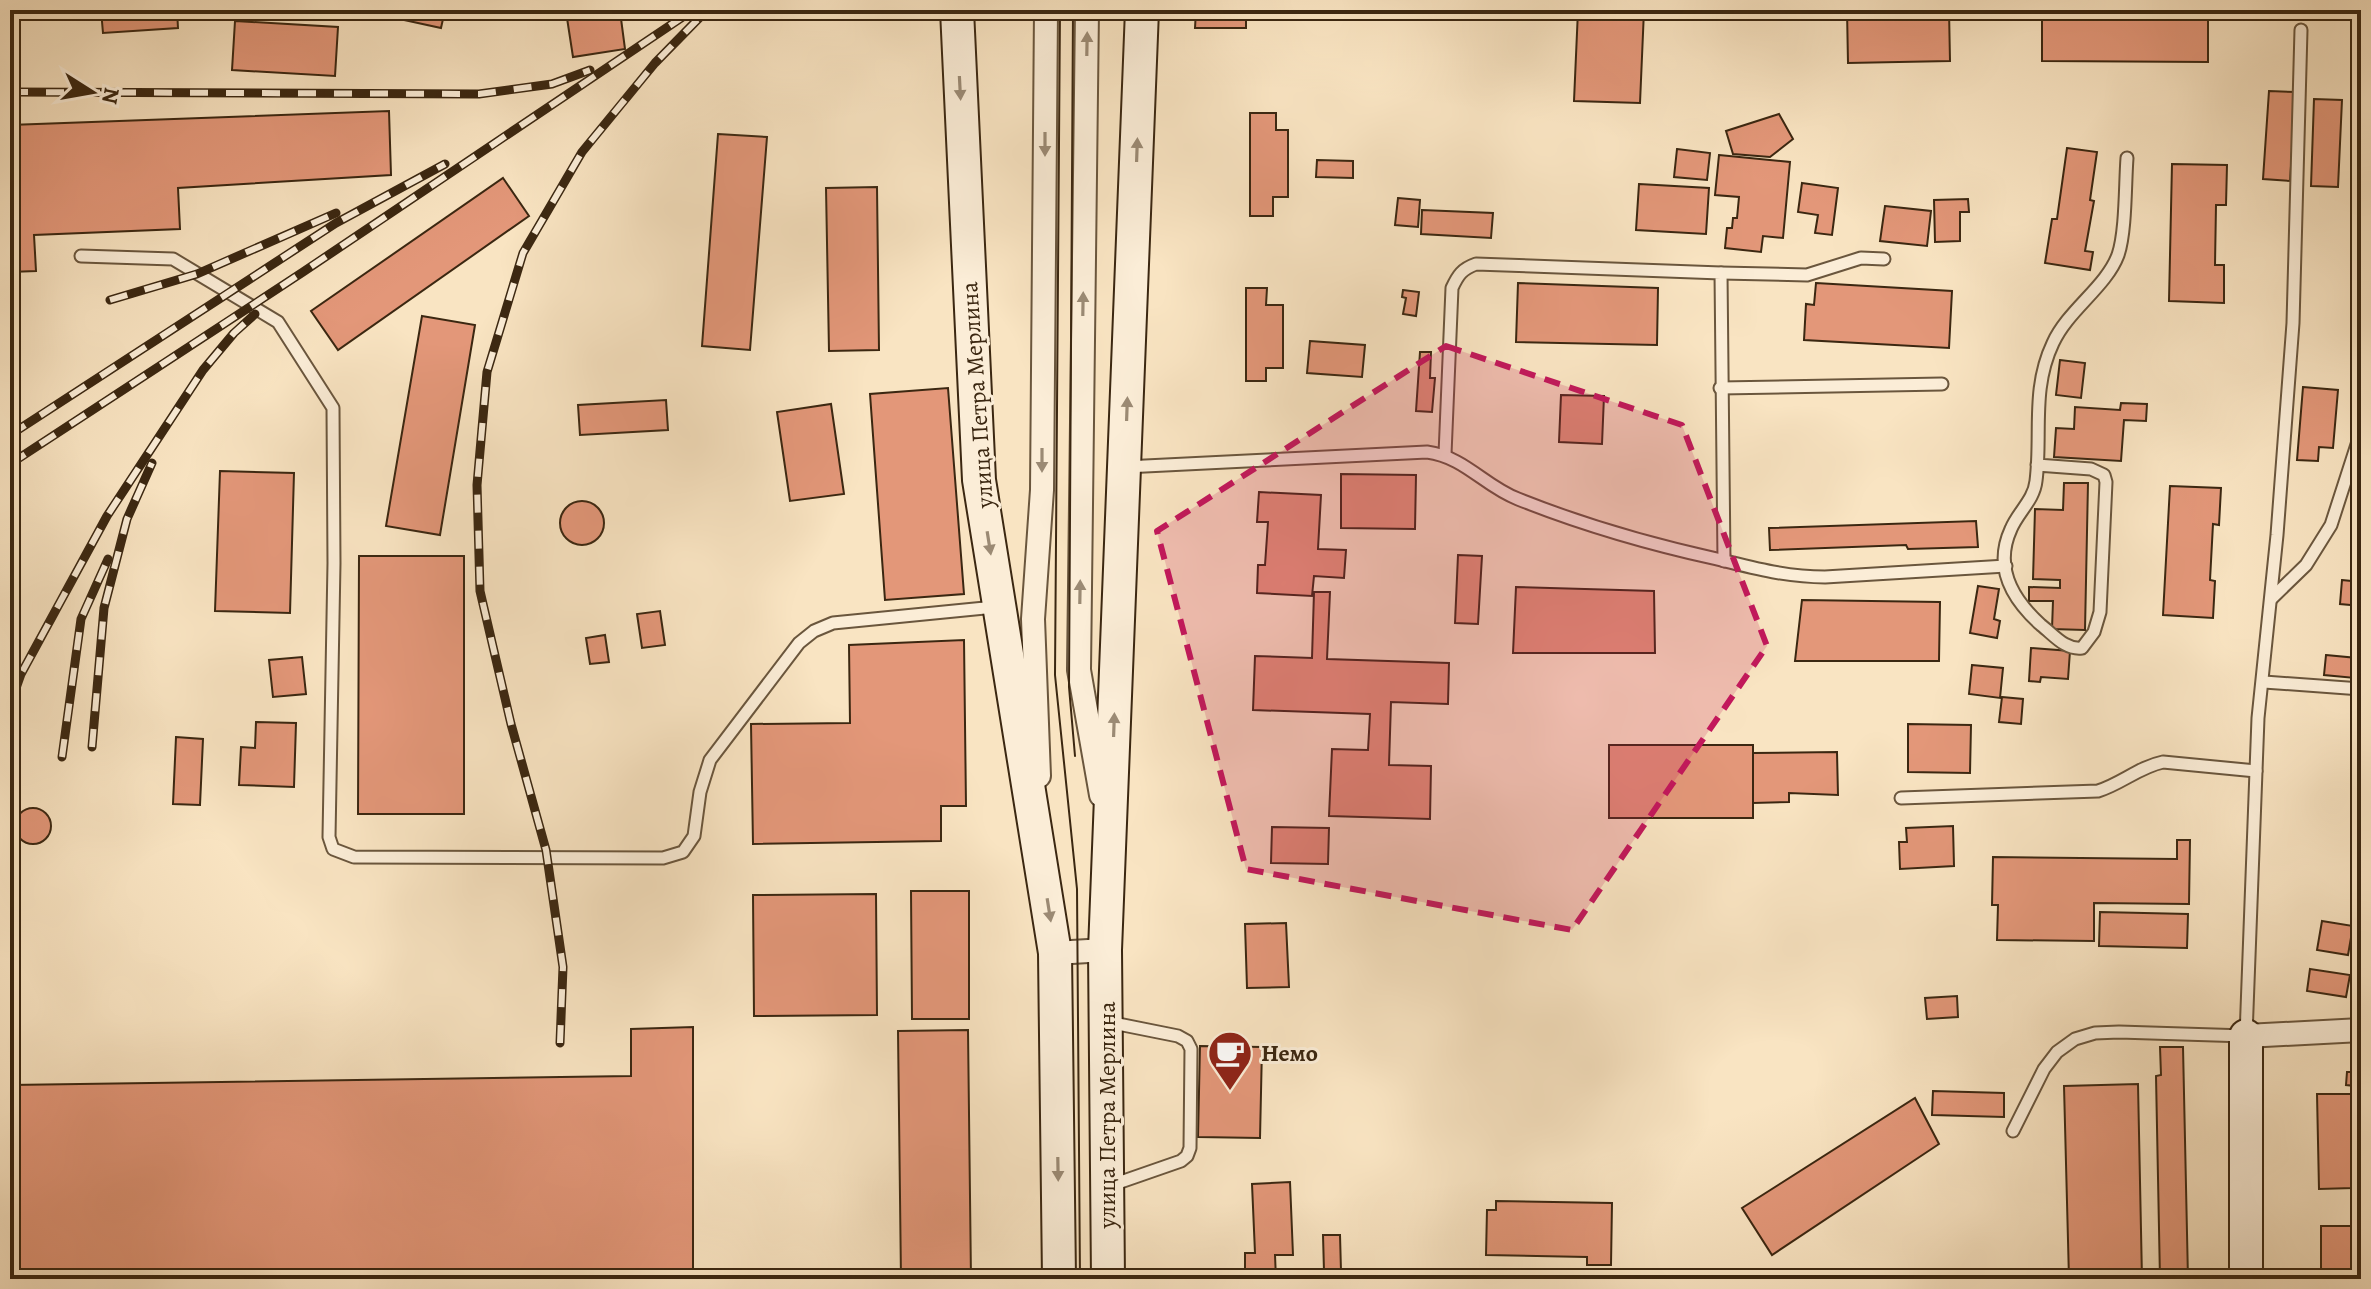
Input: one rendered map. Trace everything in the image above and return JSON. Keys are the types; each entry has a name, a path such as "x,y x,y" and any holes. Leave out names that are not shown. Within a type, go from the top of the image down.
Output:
{"main road":[{"name":"улица Петра Мерлина","path":"957,10 979,480 1055,953 1059,1279"},
{"name":"улица Петра Мерлина","path":"1108,1279 1105,950 1142,10"},
{"path":"2246,1036 2246,1279"}],"street":[{"name":"улица Петра Мерлина","path":"1043,872 1033,619 1042,490 1046,10"},
{"name":"улица Петра Мерлина","path":"1087,10 1079,670 1110,844"},
{"path":"1055,953 1105,950"},
{"path":"2246,1036 2361,1030"}],"lane":[{"path":"2013,1131 2044,1069 2057,1052 2075,1039 2095,1033 2119,1032 2246,1036 2258,718 2264,682 2293,323 2301,30"},
{"path":"2037,465 2091,469 2099,472 2106,482 2100,612 2094,632 2082,648 2075,649 2062,643 2025,611 2009,587 2007,544 2010,530 2035,489 2036,425 2048,355 2063,325 2106,274 2119,251 2127,158"},
{"path":"81,256 173,259 252,306 278,322 333,408 334,563 329,837 333,849 354,857 663,858 683,852 694,836 700,792 710,760 799,643 814,631 833,623 1000,607"},
{"path":"1445,454 1452,288 1465,268 1476,264 1807,275 1861,258 1884,259"},
{"path":"1721,273 1724,561"},
{"path":"1720,388 1942,384"},
{"path":"2271,599 2306,565 2331,525 2361,432"},
{"path":"1124,467 1427,452 1445,454 1520,500 1641,542 1797,577 2006,566"},
{"path":"2264,682 2361,689"},
{"path":"1901,798 2098,791 2112,787 2143,768 2163,762 2256,771"},
{"path":"1106,1022 1178,1036 1187,1041 1191,1049 1190,1148 1187,1156 1181,1161 1107,1187"}],"highlighted area":[{"path":"1446,346 1682,425 1767,646 1572,930 1246,869 1157,531"}],"building":[{"path":"101,10 177,10 178,28 103,33"},
{"path":"382,10 445,10 441,28 381,15"},
{"path":"1196,10 1246,10 1246,28 1195,28"},
{"path":"1578,10 1644,10 1640,103 1574,101"},
{"path":"1847,10 1949,10 1950,61 1848,63"},
{"path":"620,11 625,49 573,57 567,18"},
{"path":"2042,13 2208,14 2208,62 2042,61"},
{"path":"235,21 338,27 335,76 232,70"},
{"path":"2269,91 2296,92 2290,181 2263,179"},
{"path":"2314,99 2342,100 2338,187 2311,186"},
{"path":"389,111 391,175 178,188 180,229 34,235 36,271 10,272 10,125"},
{"path":"1250,113 1276,113 1276,130 1288,130 1288,197 1273,197 1273,216 1250,216"},
{"path":"1779,114 1793,139 1770,157 1733,154 1726,131"},
{"path":"718,134 767,137 750,350 702,346"},
{"path":"2067,148 2097,152 2090,200 2094,201 2085,251 2093,252 2090,270 2045,263 2052,219 2057,219"},
{"path":"1677,149 1710,153 1707,180 1674,177"},
{"path":"1719,155 1790,162 1783,238 1763,236 1761,252 1725,248 1727,228 1732,228 1733,218 1737,218 1739,197 1715,195"},
{"path":"1317,160 1353,161 1353,178 1316,177"},
{"path":"2172,164 2227,165 2226,205 2216,205 2215,265 2224,265 2224,303 2169,301"},
{"path":"503,178 529,216 338,350 311,311"},
{"path":"1802,183 1838,188 1832,235 1815,233 1818,215 1798,212"},
{"path":"1639,184 1709,188 1706,234 1636,230"},
{"path":"877,187 879,350 829,351 826,188"},
{"path":"1398,198 1420,200 1418,227 1395,225"},
{"path":"1968,199 1969,212 1960,212 1960,241 1935,242 1934,200"},
{"path":"1885,206 1931,211 1927,246 1880,241"},
{"path":"1422,210 1493,213 1491,238 1421,234"},
{"path":"1518,283 1658,288 1657,345 1516,342"},
{"path":"1816,283 1952,291 1949,348 1804,340 1806,304 1814,305"},
{"path":"1246,288 1267,288 1266,305 1283,305 1283,368 1266,368 1266,381 1246,381"},
{"path":"1403,290 1419,292 1416,316 1403,314 1406,298 1402,297"},
{"path":"422,316 475,325 440,535 386,526"},
{"path":"1310,341 1365,345 1362,377 1307,373"},
{"path":"1420,352 1431,352 1430,378 1435,378 1432,412 1416,411"},
{"path":"2060,360 2085,363 2081,398 2056,395"},
{"path":"2303,387 2338,390 2333,448 2319,447 2318,461 2297,460"},
{"path":"948,388 964,594 885,600 870,394"},
{"path":"1561,395 1604,396 1602,444 1559,442"},
{"path":"666,400 668,430 580,435 578,405"},
{"path":"2121,403 2147,404 2146,421 2124,420 2121,461 2054,457 2056,428 2074,429 2075,407 2120,410"},
{"path":"831,404 844,494 790,501 777,412"},
{"path":"220,471 294,473 290,613 215,611"},
{"path":"1341,474 1416,475 1415,529 1341,528"},
{"path":"2064,483 2088,483 2085,630 2052,629 2053,601 2029,601 2029,587 2060,588 2060,580 2033,579 2035,509 2063,510"},
{"path":"2170,486 2221,488 2219,525 2213,524 2210,580 2215,581 2213,618 2163,615"},
{"path":"1259,492 1321,495 1318,549 1346,550 1344,578 1314,576 1312,596 1257,593 1258,565 1265,565 1268,522 1257,522"},
{"path":"582,501 598,507 604,523 598,539 582,545 566,539 560,523 566,507"},
{"path":"1976,521 1978,547 1908,549 1906,545 1770,550 1769,528"},
{"path":"1458,555 1482,556 1478,624 1455,623"},
{"path":"359,556 464,556 464,814 358,814"},
{"path":"2342,580 2361,582 2361,606 2340,604"},
{"path":"1978,586 1999,589 1994,619 2000,621 1997,638 1970,633"},
{"path":"1516,587 1654,591 1655,653 1513,653"},
{"path":"1314,592 1330,592 1327,659 1449,663 1448,704 1391,702 1389,765 1431,766 1430,819 1329,816 1332,749 1368,750 1370,714 1253,710 1255,656 1312,658"},
{"path":"1802,600 1940,602 1939,661 1795,661"},
{"path":"660,611 665,645 642,648 637,614"},
{"path":"605,635 609,662 590,664 586,638"},
{"path":"964,640 966,806 941,806 941,841 753,844 751,724 850,723 849,645"},
{"path":"2031,648 2070,651 2068,679 2041,677 2040,682 2029,681"},
{"path":"2326,655 2357,658 2355,678 2324,675"},
{"path":"302,657 306,694 273,697 269,660"},
{"path":"1972,665 2003,668 2000,698 1969,694"},
{"path":"2002,697 2023,699 2021,724 1999,722"},
{"path":"256,722 296,723 294,787 239,785 241,747 255,748"},
{"path":"1908,724 1971,725 1970,773 1908,772"},
{"path":"176,737 203,739 200,805 173,804"},
{"path":"1609,745 1753,745 1753,818 1609,818"},
{"path":"1837,752 1838,795 1789,793 1789,802 1753,803 1753,753"},
{"path":"33,808 46,813 51,826 46,839 33,844 20,839 15,826 20,813"},
{"path":"1953,826 1954,866 1900,869 1899,842 1907,842 1906,828"},
{"path":"1272,827 1329,828 1328,864 1271,863"},
{"path":"2177,840 2190,840 2189,904 2094,903 2094,941 1997,940 1998,905 1992,905 1993,857 2177,859"},
{"path":"911,891 969,891 969,1019 912,1019"},
{"path":"876,894 877,1015 754,1016 753,895"},
{"path":"2100,912 2188,914 2187,948 2099,946"},
{"path":"2322,921 2353,926 2348,955 2317,950"},
{"path":"1286,923 1289,987 1247,988 1245,924"},
{"path":"2310,969 2350,975 2346,997 2307,991"},
{"path":"1957,996 1958,1017 1927,1019 1925,998"},
{"path":"693,1027 693,1279 10,1279 10,1085 631,1076 631,1029"},
{"path":"968,1030 971,1279 901,1279 898,1031"},
{"name":"Немо","path":"1200,1046 1262,1047 1260,1138 1198,1137"},
{"path":"2160,1047 2183,1047 2188,1279 2160,1279 2156,1076 2161,1075"},
{"path":"2355,1051 2361,1052 2361,1106 2353,1106 2355,1086 2346,1085 2347,1072 2353,1072"},
{"path":"2138,1084 2142,1279 2069,1279 2064,1086"},
{"path":"1933,1091 2004,1093 2004,1117 1932,1115"},
{"path":"2317,1094 2352,1094 2353,1188 2319,1189"},
{"path":"1915,1098 1939,1144 1772,1255 1742,1208"},
{"path":"1290,1182 1293,1255 1275,1255 1276,1279 1245,1279 1245,1253 1255,1253 1252,1184"},
{"path":"1496,1201 1612,1203 1611,1265 1587,1265 1587,1257 1486,1255 1487,1210 1496,1210"},
{"path":"2321,1226 2361,1226 2361,1279 2321,1279"},
{"path":"1323,1235 1340,1235 1341,1271 1324,1271"}],"tram line":[{"path":"1060,10 1055,675 1077,889 1080,1279"},
{"path":"1073,10 1069,687 1075,756"}],"railway":[{"path":"10,464 693,10"},
{"path":"560,1043 563,967 546,850 511,724 480,591 477,485 487,372 523,253 582,152 655,63 707,10"},
{"path":"10,92 479,94 552,84 590,70"},
{"path":"10,435 336,223 445,164"},
{"path":"110,300 197,274 336,213"},
{"path":"10,705 21,674 107,516 203,370 234,333 255,314"},
{"path":"92,747 104,608 127,519 152,463"},
{"path":"62,757 81,619 108,559"}],"place":[{"name":"Немо","path":"1230,1092"}]}
